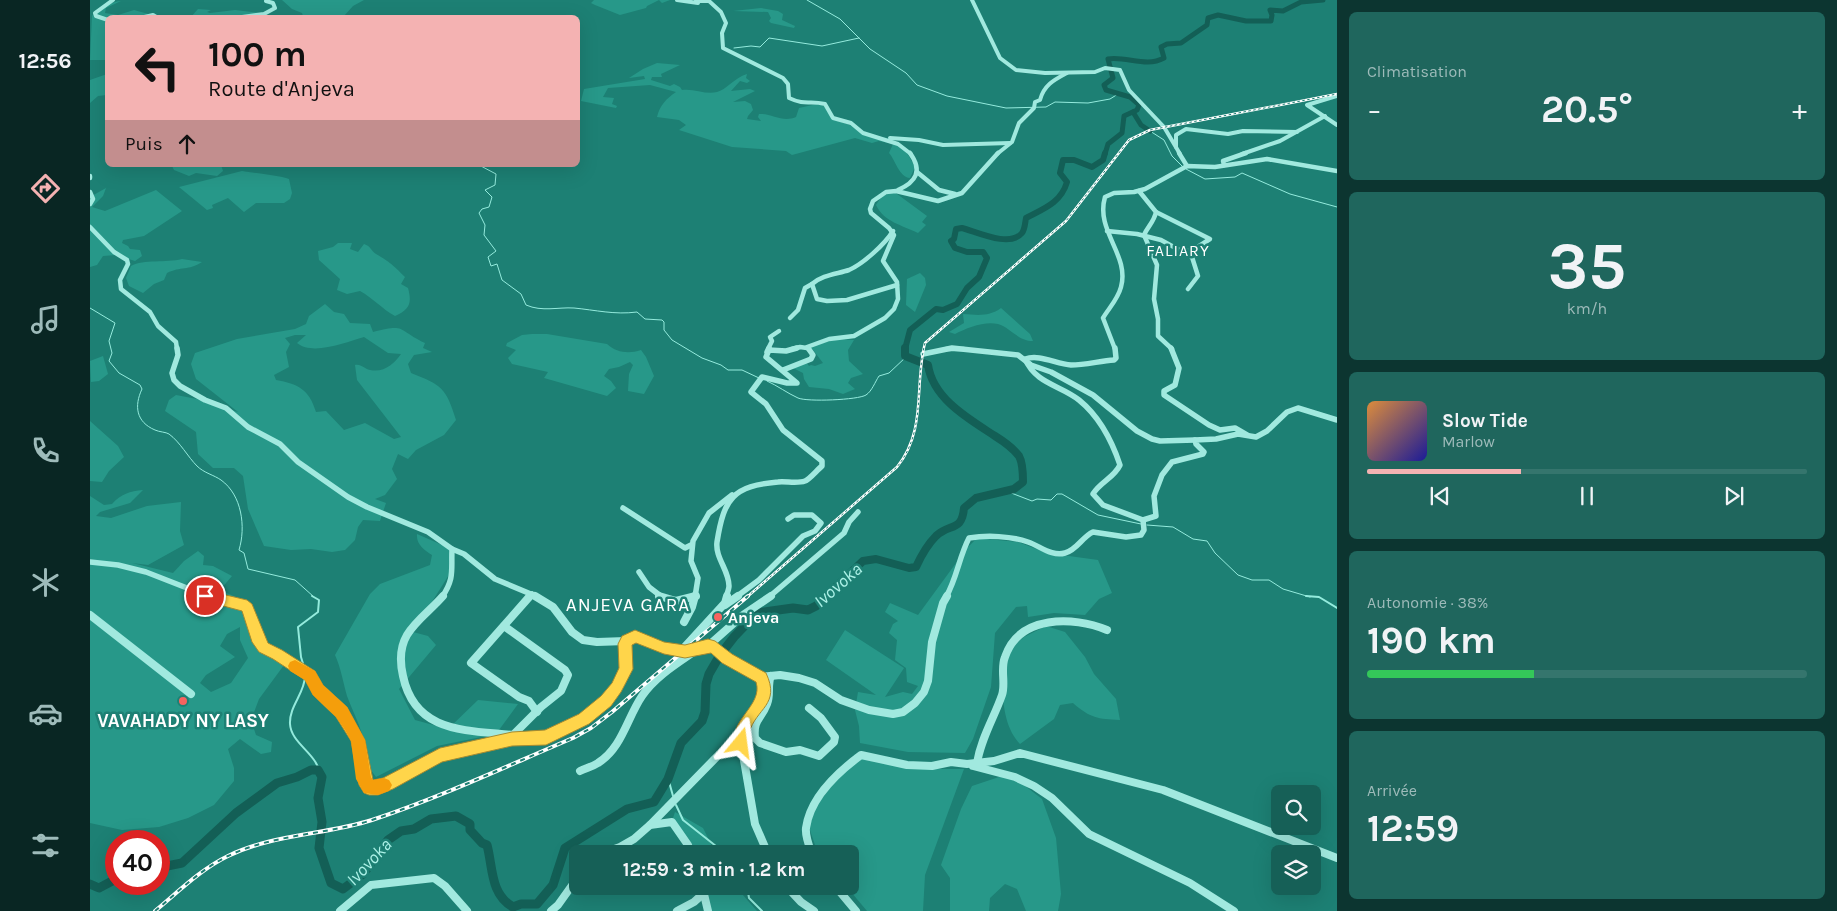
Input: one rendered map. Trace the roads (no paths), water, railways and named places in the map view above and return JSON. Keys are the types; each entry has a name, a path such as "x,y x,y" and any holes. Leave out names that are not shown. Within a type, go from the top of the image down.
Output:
{"street":[{"path":"105,19 96,16 95,13 113,0"},
{"path":"677,0 696,4 709,1 721,12 726,23 722,33 723,48 783,78 788,84 788,98 802,104 817,102 825,104 833,118 851,123 859,131 871,136 894,142 904,147 914,159 917,172 912,184 903,190 883,193 872,201 870,209 875,217 893,231 894,239 883,261 897,284 898,299 894,309 885,318 854,336 829,339 807,348 800,347 790,351 772,350 767,352"},
{"path":"972,0 1000,58 1016,70 1067,72 1095,72 1105,68 1120,70 1129,90 1164,127 1185,161 1196,166"},
{"path":"257,15 264,14 275,8 273,3 266,1"},
{"path":"896,191 938,201 958,195 965,190 993,156 1012,142 1019,123 1042,97 1042,92 1049,83 1067,72"},
{"path":"1337,96 1307,105 1337,126"},
{"path":"1224,165 1223,161 1280,141 1325,116"},
{"path":"1177,150 1176,135 1186,129 1228,134 1243,131 1297,132"},
{"path":"871,136 919,140 943,145 1010,143"},
{"path":"1025,359 1034,358 1064,365 1081,366 1114,360 1116,358 1115,343 1103,318 1118,297 1123,279 1121,264 1107,231 1102,213 1105,197 1114,193 1139,191 1151,187 1185,167 1224,165 1267,158 1337,172"},
{"path":"1185,161 1185,167"},
{"path":"917,172 938,190 958,195"},
{"path":"1139,191 1156,212 1210,239 1194,250 1182,251"},
{"path":"90,192 93,200 90,204"},
{"path":"1156,212 1154,222 1147,228 1144,235 1157,265 1154,299 1158,318 1158,338 1172,349 1179,368 1175,385 1164,391 1164,395 1209,426 1220,430 1235,428 1247,435"},
{"path":"90,226 114,252 127,260 128,264 120,280 121,289 150,312 158,326 176,342 178,355 172,373 174,380 180,386 205,400 226,408 248,427 280,444 298,462 348,497 367,508 428,532 452,549 462,552 495,579 532,594 553,607 580,639 598,642 626,640 635,636 664,648 690,652 711,647 743,615 761,604 844,533 849,522 858,512"},
{"path":"790,318 798,310 804,291 817,279 851,269 877,251 893,231"},
{"path":"1107,231 1144,235 1161,240 1192,257 1198,276 1188,289"},
{"path":"812,284 817,299 834,301 855,299 897,284"},
{"path":"684,622 695,604 698,575 692,566 691,546 697,531 712,510 723,500 740,490 759,485 805,481 822,466 822,461 783,430 766,404 751,392 761,379 797,383 766,357 772,341 770,337 779,331"},
{"path":"783,370 811,359 813,355 807,348"},
{"path":"923,354 952,348 986,353 1011,354 1025,359 1032,365 1051,372 1093,395 1137,431 1160,441 1216,439 1238,434 1256,437 1267,431 1288,412 1298,408 1337,420"},
{"path":"1025,359 1027,367 1034,375 1079,401 1105,428 1120,465 1117,472 1097,487 1093,494 1103,504 1144,524"},
{"path":"711,647 762,677 780,675 799,678 815,684 841,700 869,710 893,714 903,712 915,703 924,692 928,681 932,642 936,634 943,603 955,581 963,549 969,538 981,536 1027,541 1049,552 1061,554 1076,548 1093,532 1130,538 1141,535 1144,524 1156,516 1155,488 1172,462 1204,452 1196,444 1195,440"},
{"path":"725,605 729,585 717,553 717,542 723,514 734,494"},
{"path":"623,508 682,547 691,546"},
{"path":"681,650 725,605 759,580 803,536 815,531 821,523 812,515 794,515 788,519"},
{"path":"452,549 454,571 448,588 408,633 400,659 402,678 407,696 419,713 438,723 513,737 546,737 584,719 606,701 625,674 626,640"},
{"path":"90,562 118,565 146,572 205,596 243,604 251,614 259,642 263,648 278,654 305,672 318,690 342,712 358,740 364,779 369,787 378,788 388,784 440,755 513,737 561,691 568,675 565,670 504,626"},
{"path":"639,572 654,591 666,600 677,601 696,596"},
{"path":"532,594 470,663 519,697 529,701 537,712"},
{"path":"90,615 191,694"},
{"path":"977,763 978,751 1003,690 1004,655 1023,632 1042,623 1075,622 1098,626 1107,630"},
{"path":"580,771 599,763 614,747 643,695 662,674 699,649"},
{"path":"771,676 768,683 770,692 767,705 754,726 753,736 757,741 786,752 800,750 819,756 834,742 835,737 821,718 809,708"},
{"path":"620,845 634,839 650,824 742,730 762,697 765,688 762,677"},
{"path":"742,730 741,743 755,824 764,845"},
{"path":"967,764 994,761 1020,753 1163,790 1337,858"},
{"path":"810,845 806,828 815,804 838,775 861,755 907,765 932,766 951,762 967,764 1022,779 1037,786 1054,800 1077,826 1190,883 1234,911"},
{"path":"650,824 672,822 688,845"},
{"path":"340,911 361,891 371,885 434,878 445,886 467,911"},
{"path":"550,911 558,905 569,890"},
{"path":"677,911 694,902 699,895"},
{"path":"704,895 708,911"},
{"path":"794,895 814,911"},
{"path":"843,895 856,911"}],"waterway":[{"path":"807,0 840,19 859,38"},
{"name":"Ivovoka","path":"1105,154 1108,144 1122,133 1124,116 1137,110 1139,105 1130,97 1106,90 1104,85 1113,78 1108,59 1143,62 1157,61 1164,58 1161,47 1167,44 1181,43 1207,25 1208,18 1218,15 1246,21 1271,21 1272,15 1270,10 1283,11 1301,2 1323,0"},
{"path":"734,48 760,47 769,38 822,46 859,38"},
{"path":"859,38 870,49 906,73 917,85 947,96 1006,108 1046,107 1055,102 1088,103 1110,99 1118,94"},
{"path":"1133,112 1141,125 1150,131"},
{"path":"1150,131 1164,140 1172,156 1183,167"},
{"name":"Ivovoka","path":"905,349 910,330 936,309 943,310 957,304 967,288 979,277 987,258 983,252 967,252 955,248 951,241 954,239 956,229 962,228 993,238 1010,239 1017,237 1023,231 1026,218 1051,204 1064,189 1067,182 1060,173 1063,160 1074,160 1092,167 1103,160 1105,153"},
{"path":"483,167 496,174 495,185 485,190 492,197 489,207 482,209 479,213 485,225 484,235 496,251 488,257 491,266 497,264 502,280 521,294 526,305 544,309 574,308 613,313 637,312 645,319 662,320 664,322 664,330 672,340 702,358 721,365 728,370 742,370 759,378"},
{"path":"1186,169 1205,179 1235,177 1242,173 1290,194 1337,207"},
{"path":"90,308 115,323 109,341 112,353 109,361 119,373 140,385 142,389 138,401 140,418 149,427 169,434 197,466 221,480 234,494 242,522 239,550 244,553 248,569 295,580 314,597"},
{"name":"Ivovoka","path":"825,597 863,561 876,559 909,568 916,567 933,539 941,532 958,524 963,516 964,508 976,498 1014,489 1023,482 1021,462 1017,453 1005,442 974,423 954,407 937,388 931,377 928,365 905,356 905,349"},
{"path":"767,381 803,399 821,400 861,397 872,389 879,376 889,373 906,357"},
{"path":"1006,491 1032,501 1037,499 1051,500 1057,494 1062,494 1098,515 1141,524"},
{"path":"1147,525 1173,527 1193,539 1207,541 1215,553 1238,575 1252,580 1269,580 1283,589 1307,596"},
{"path":"304,667 298,627 318,612 319,600 312,596"},
{"name":"Ivovoka","path":"170,865 182,863 236,813 277,783 297,777 311,770 318,770 322,777 318,798 322,822 319,848 331,883 343,889 363,874 388,840 401,831 414,829 431,819 456,816 470,824 470,830 482,843 487,845 496,887 506,902 513,907 521,904 537,904 553,885 565,848 627,809 654,802 668,779 681,743 702,721 705,712 706,684 709,674 720,655 734,637 757,613 793,608 808,610 816,606 827,596"},
{"path":"1307,596 1319,597 1337,608"},
{"path":"305,676 303,688 290,717 291,731 314,760 320,773"},
{"path":"668,778 673,796"},
{"path":"676,805 683,820 715,845"},
{"name":"Ivovoka","path":"90,884 99,888 105,885"},
{"path":"748,895 749,898 762,911"}],"railway":[{"path":"747,597 897,467 906,453 916,423 925,343 1066,221 1129,140 1150,130 1337,94"},
{"path":"155,911 208,867 228,856 263,843 372,820 449,791 573,738 591,728 612,712 748,596"}],"place":[{"name":"Anjeva","path":"718,617"},
{"name":"VAVAHADY NY LASY","path":"183,701"}],"district":[{"name":"FALIARY","path":"1178,250"},
{"name":"ANJEVA GARA","path":"628,604"}]}
